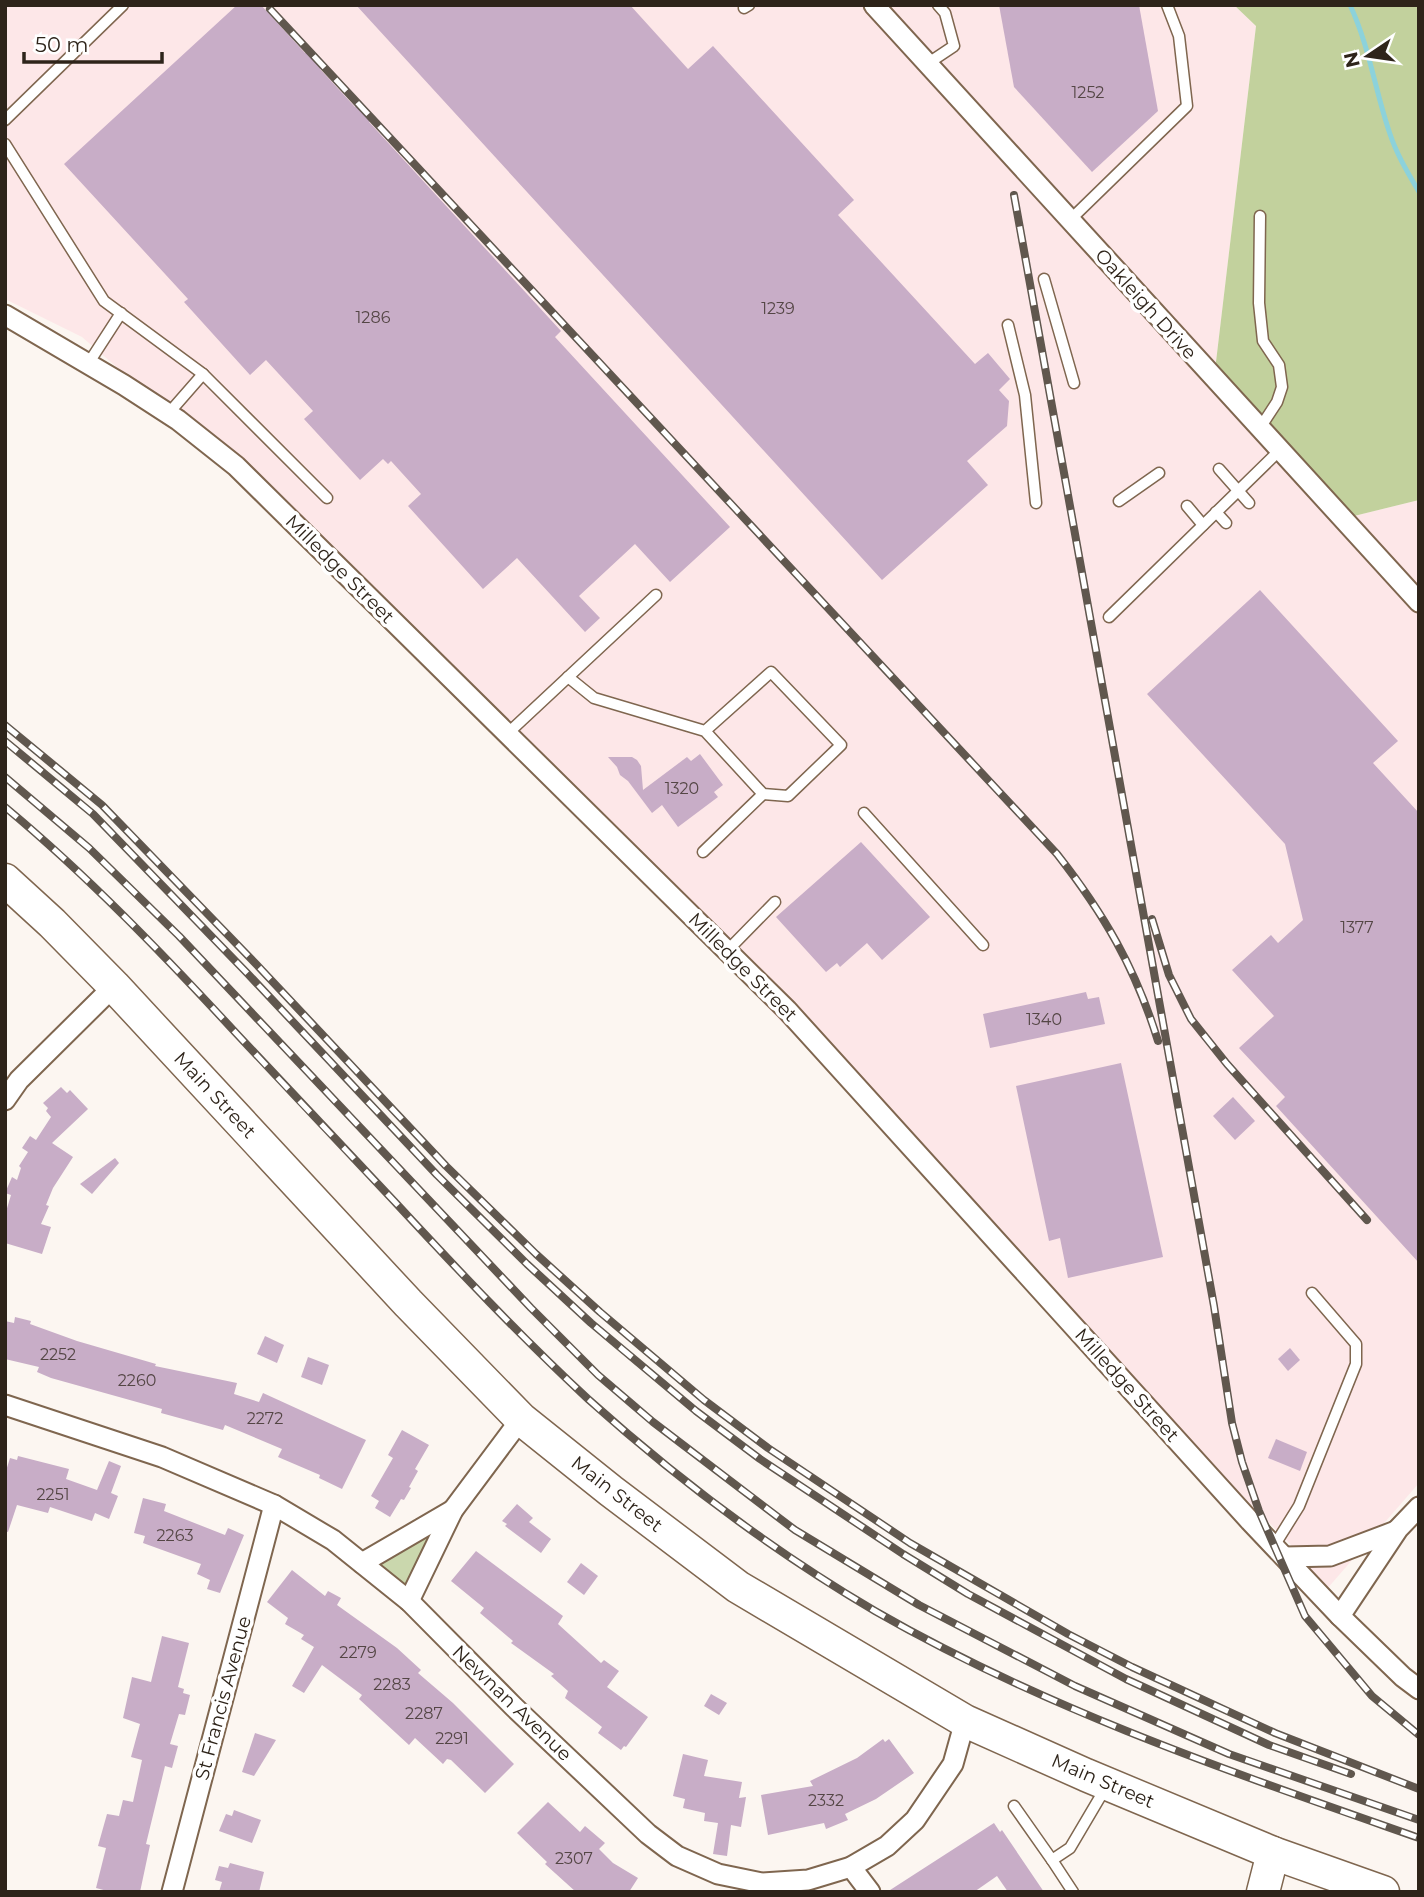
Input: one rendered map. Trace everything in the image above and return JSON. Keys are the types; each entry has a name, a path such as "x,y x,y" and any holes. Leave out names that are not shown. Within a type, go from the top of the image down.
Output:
{"main road":[{"name":"Main Street","path":"5,880 114,986 408,1303 521,1419 611,1492 738,1587 965,1721 1273,1853 1383,1892"},
{"path":"1263,1892 1273,1853"}],"street":[{"name":"Oakleigh Drive","path":"878,7 1419,601"},
{"name":"Milledge Street","path":"5,315 168,414 236,466 787,1010 1280,1552 1340,1616 1419,1689"},
{"path":"5,1100 19,1080 114,986"},
{"name":"Newnan Avenue","path":"5,1405 162,1457 274,1505 333,1540 409,1601 648,1834 677,1856 718,1874 762,1883 808,1880 851,1867 887,1846 915,1820 953,1765 965,1721"},
{"path":"409,1601 453,1510 521,1419"},
{"name":"St Francis Avenue","path":"172,1892 274,1505"},
{"path":"1340,1616 1396,1531 1419,1507"},
{"path":"362,1563 453,1510"},
{"path":"1280,1552 1330,1556 1396,1531"},
{"path":"851,1867 870,1892"}],"lane":[{"path":"5,120 123,5"},
{"path":"928,64 954,46 945,13 937,5"},
{"path":"1070,220 1187,106 1180,36 1167,5"},
{"path":"5,144 104,301 203,374 327,498"},
{"path":"1259,428 1278,402 1282,387 1279,365 1263,341 1259,303 1260,216"},
{"path":"1044,279 1074,383"},
{"path":"88,364 121,313"},
{"path":"1008,326 1025,395 1035,503"},
{"path":"168,414 203,374"},
{"path":"1109,617 1280,450"},
{"path":"1219,469 1249,503"},
{"path":"1119,501 1159,473"},
{"path":"1187,506 1203,525"},
{"path":"1216,512 1226,523"},
{"path":"507,734 656,595"},
{"path":"568,677 594,698 705,731 762,794 788,796 841,745 771,672 705,731"},
{"path":"703,852 762,794"},
{"path":"864,813 983,944"},
{"path":"727,951 775,902"},
{"path":"1280,1552 1356,1364 1356,1344 1312,1293"},
{"path":"1052,1860 1070,1848 1108,1784"},
{"path":"1014,1806 1073,1892"}],"shaded area":[{"path":"5,5 1234,5 1256,26 1213,387 1350,517 1419,500 1419,1483 1313,1605 1291,1545 659,895 256,488 82,337 5,299"}],"green space":[{"path":"1234,5 1419,5 1419,500 1350,517 1213,387 1256,26"},
{"path":"443,1516 403,1597 367,1567"}],"building":[{"path":"237,5 261,5 305,53 310,49 324,65 320,69 355,107 359,102 374,118 369,122 561,331 555,337 730,527 670,582 635,544 579,596 600,618 585,632 517,558 483,589 408,506 421,494 391,461 388,464 383,459 360,480 304,419 313,411 266,360 250,375 184,302 188,299 64,164"},
{"path":"356,5 630,5 688,69 713,46 854,200 838,215 975,364 988,353 1010,379 999,390 1009,401 1007,426 967,461 988,485 882,580"},
{"path":"999,5 1139,5 1158,111 1092,172 1014,87"},
{"path":"1260,590 1398,741 1373,763 1419,813 1419,1263 1276,1106 1285,1097 1239,1048 1274,1016 1232,970 1271,935 1278,943 1303,920 1285,844 1147,694"},
{"path":"700,754 723,785 714,792 718,797 678,827 662,805 652,813 608,757 632,757 637,760 641,766 643,790 687,757 691,761"},
{"path":"861,842 930,917 882,960 867,943 840,967 837,963 826,972 776,917"},
{"path":"1086,992 1088,999 1099,997 1105,1024 990,1048 983,1014"},
{"path":"1121,1063 1163,1257 1068,1278 1060,1238 1049,1241 1016,1086"},
{"path":"61,1087 67,1093 70,1090 88,1109 52,1143 73,1157 53,1188 46,1205 49,1206 41,1224 51,1227 42,1254 5,1243 5,1215 11,1195 5,1193 12,1177 17,1180 21,1168 19,1166 28,1152 22,1148 30,1136 36,1140 51,1117 43,1103"},
{"path":"1233,1097 1255,1121 1235,1140 1213,1116"},
{"path":"115,1158 119,1163 92,1194 80,1184"},
{"path":"15,1317 77,1341 156,1364 155,1366 237,1383 234,1394 259,1402 263,1393 366,1440 342,1489 319,1478 320,1475 278,1457 282,1449 225,1425 223,1430 161,1413 162,1409 51,1378 37,1372 39,1367 5,1359 5,1321 14,1323"},
{"path":"265,1336 284,1345 277,1363 257,1354"},
{"path":"1290,1348 1300,1360 1288,1371 1278,1359"},
{"path":"308,1357 329,1365 322,1385 301,1377"},
{"path":"402,1430 429,1445 415,1469 418,1471 409,1487 411,1488 390,1517 375,1508 379,1501 371,1496 393,1458 388,1455"},
{"path":"1276,1439 1307,1452 1300,1471 1268,1458"},
{"path":"18,1456 69,1469 66,1479 97,1490 109,1461 121,1466 111,1493 118,1496 109,1519 95,1513 92,1521 50,1507 48,1513 17,1505 8,1532 5,1531 5,1474 10,1458 17,1460"},
{"path":"143,1498 166,1504 164,1511 225,1535 228,1528 244,1535 220,1593 207,1589 210,1580 197,1574 201,1564 143,1543 145,1536 134,1533"},
{"path":"517,1504 533,1518 529,1522 551,1539 541,1553 502,1521"},
{"path":"476,1551 563,1616 558,1624 601,1663 604,1660 619,1671 607,1687 648,1717 626,1747 621,1750 598,1733 602,1727 565,1698 568,1691 551,1676 554,1674 511,1643 513,1641 480,1613 484,1608 451,1581"},
{"path":"581,1563 598,1576 584,1595 567,1582"},
{"path":"292,1570 325,1596 328,1591 341,1598 337,1605 397,1648 421,1670 418,1673 453,1703 514,1764 485,1793 451,1760 447,1759 443,1764 415,1738 409,1745 359,1699 362,1695 322,1665 304,1693 292,1686 314,1647 301,1639 304,1635 285,1624 288,1618 267,1602"},
{"path":"162,1636 189,1643 178,1687 184,1689 183,1693 190,1695 185,1715 179,1714 170,1744 178,1746 172,1768 165,1766 146,1844 150,1845 140,1892 111,1892 96,1888 106,1848 98,1846 107,1814 119,1816 123,1800 133,1802 142,1760 131,1757 140,1724 123,1718 132,1677 151,1682"},
{"path":"711,1694 727,1703 719,1715 704,1706"},
{"path":"255,1733 276,1740 254,1776 242,1772"},
{"path":"883,1739 885,1742 889,1739 914,1773 876,1799 845,1814 848,1820 826,1829 824,1823 768,1835 761,1795 813,1786 810,1781 857,1758"},
{"path":"683,1754 708,1760 704,1776 742,1782 739,1798 746,1797 741,1827 731,1825 727,1856 713,1854 718,1823 704,1821 705,1813 683,1808 685,1799 673,1796"},
{"path":"548,1802 580,1832 585,1826 605,1843 599,1849 613,1863 638,1878 629,1892 576,1892 545,1864 547,1862 517,1833"},
{"path":"234,1810 261,1820 252,1843 219,1831 226,1814 232,1816"},
{"path":"994,1823 1000,1832 1002,1830 1044,1892 1008,1892 997,1876 974,1892 887,1892"},
{"path":"230,1863 264,1872 259,1892 219,1892 222,1882 215,1880 219,1866 228,1868"}],"waterway":[{"path":"1350,5 1363,37 1393,142 1419,192"}],"railway":[{"path":"270,9 1057,854 1104,920 1116,942 1139,989 1158,1041"},
{"path":"1014,195 1214,1306 1232,1423 1242,1462 1259,1511 1305,1616 1372,1696 1419,1735"},
{"path":"5,725 102,805 446,1166 536,1254 704,1400 768,1448 910,1543 1068,1634 1132,1667 1275,1733 1419,1789"},
{"path":"5,741 93,814 437,1175 527,1264 591,1323 696,1411 760,1459 968,1594 1126,1679 1269,1745 1351,1774"},
{"path":"5,777 89,848 179,936 531,1308 598,1375 653,1422 795,1530 919,1605 1075,1686 1229,1754 1419,1820"},
{"path":"5,807 66,860 152,944 538,1351 621,1428 726,1512 800,1564 875,1611 1006,1679 1141,1737 1419,1838"},
{"path":"1152,919 1169,975 1191,1019 1227,1064 1367,1220"}]}
